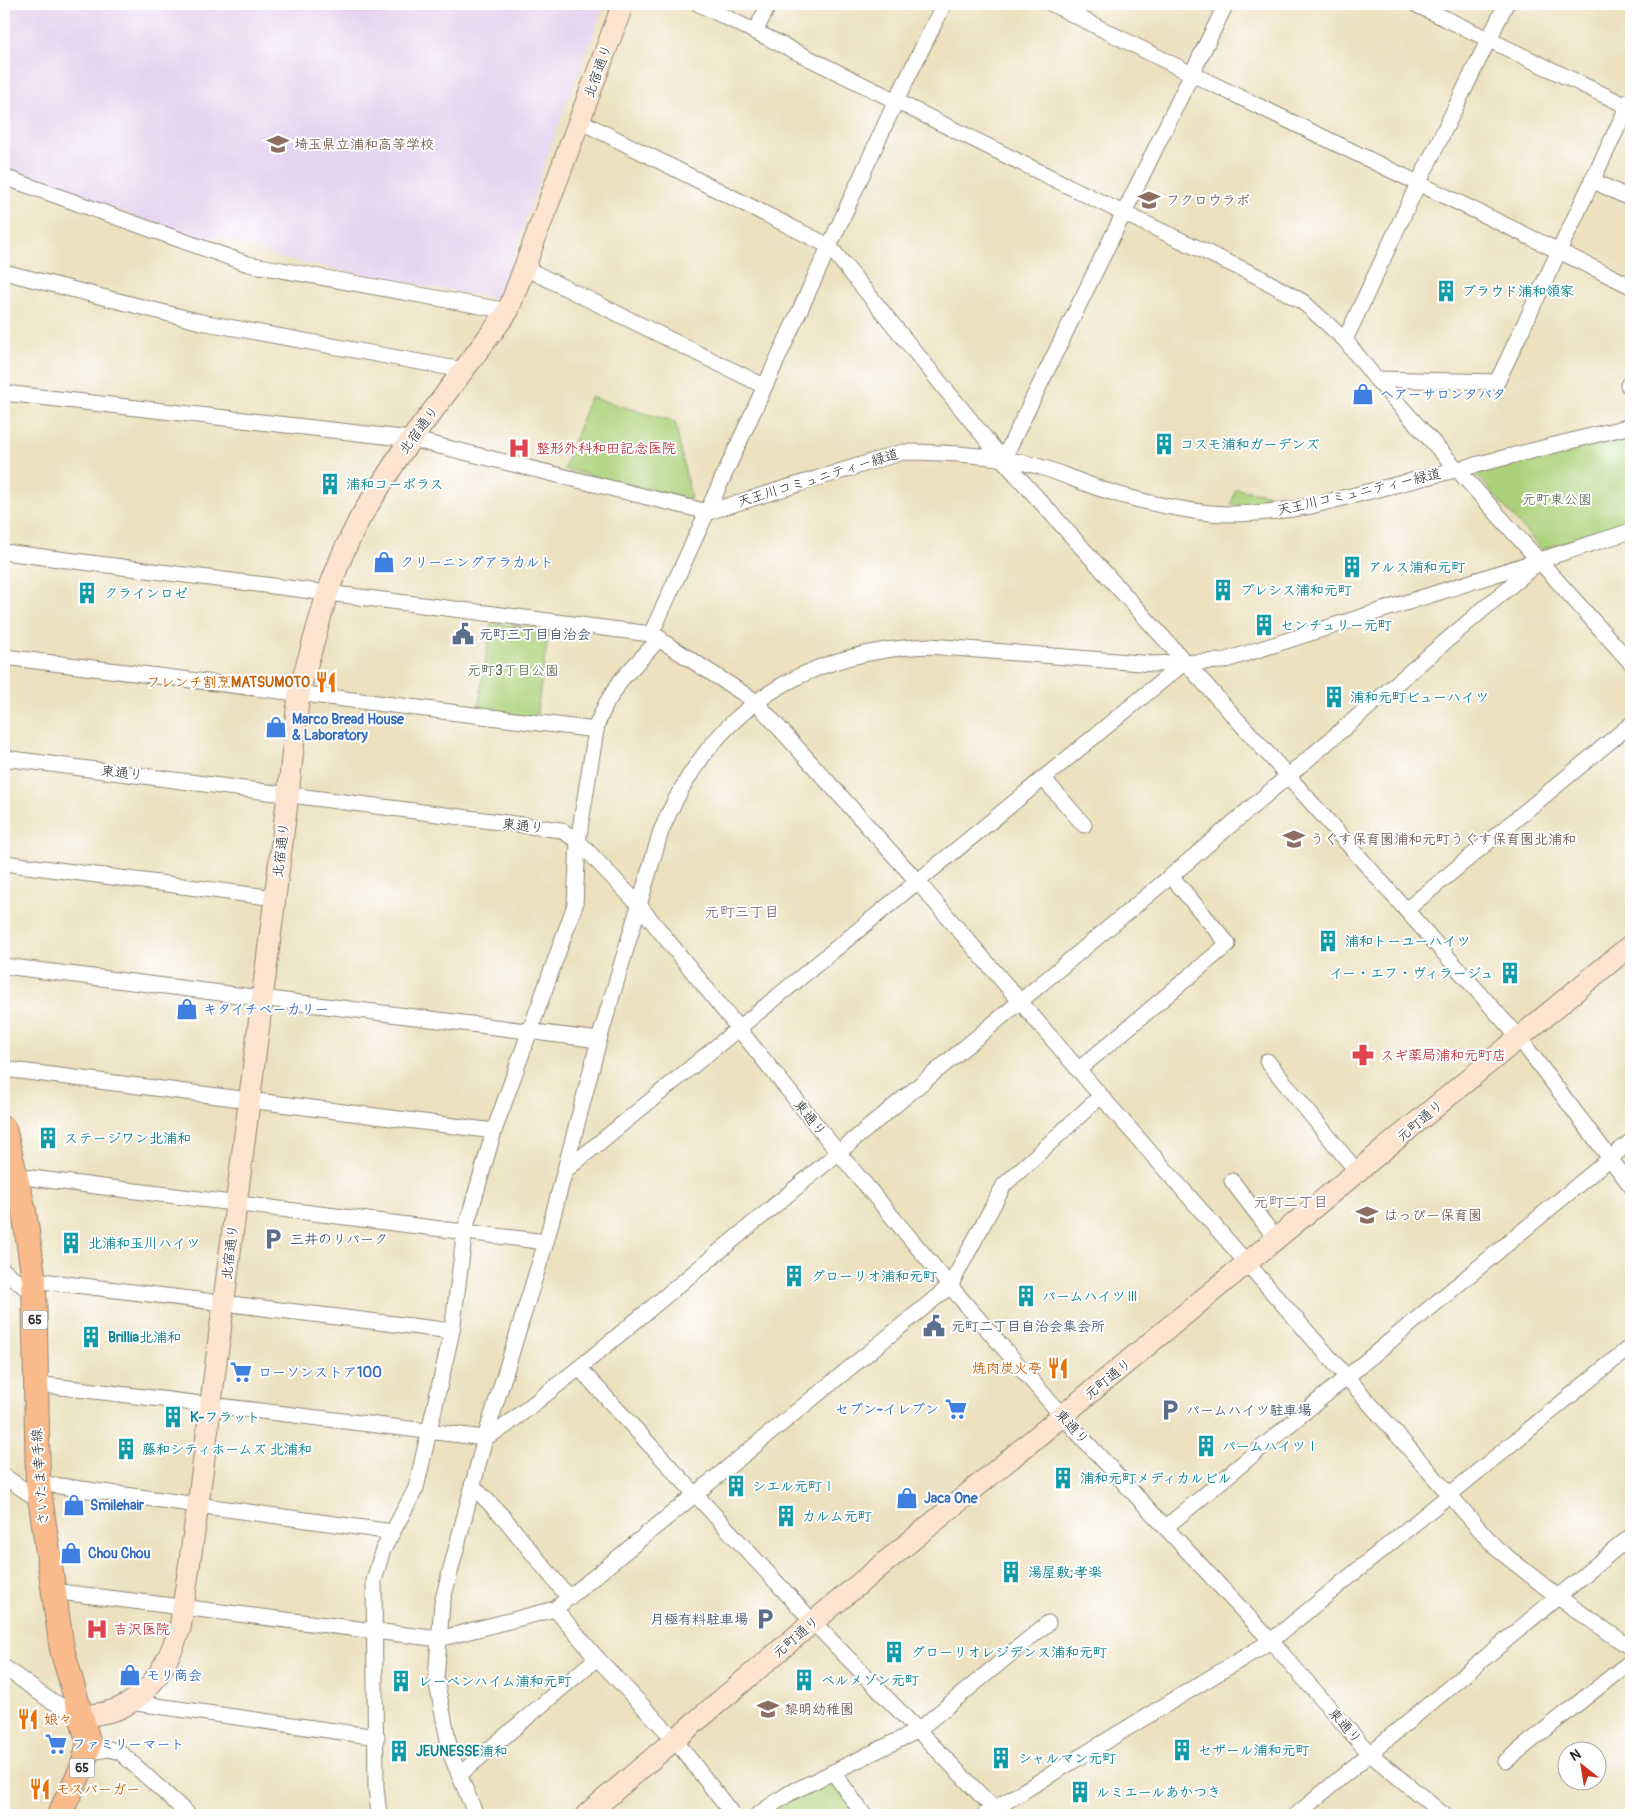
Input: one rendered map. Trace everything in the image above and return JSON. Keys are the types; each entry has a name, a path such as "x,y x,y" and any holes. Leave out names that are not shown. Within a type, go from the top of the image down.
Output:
{"main road":[{"name":"さいたま幸手線","path":"4,1129 24,1211 34,1287 39,1492 52,1591 65,1664 88,1735 88,1752"},
{"name":"65","path":"59,1815 88,1752"}],"street":[{"name":"北宿通り","path":"82,1717 119,1708 150,1686 166,1663 177,1637 184,1608 275,898 299,692 327,594 360,518 411,439 508,311 623,4"},
{"path":"699,4 1122,213 1259,276 1303,302 1345,340 1376,379 1631,663"},
{"path":"755,32 769,4"},
{"path":"379,1815 376,1788 374,1581 382,1552 416,1488 452,1331 465,1230 494,1131 575,905 578,841 596,730 606,704 621,680 655,636 764,386 896,101 944,4"},
{"path":"1052,4 1192,74 1418,184 1560,250 1631,286"},
{"path":"1003,460 1122,213 1226,4"},
{"path":"1376,379 1497,382 1630,104 1415,4"},
{"path":"1345,340 1418,184 1506,4"},
{"path":"580,121 829,246 1003,460 1288,776 1519,1038 1631,1186"},
{"path":"4,177 248,264 508,311"},
{"path":"1592,180 1631,199"},
{"path":"525,268 764,386"},
{"path":"4,272 201,322 463,370"},
{"path":"4,393 411,439 552,472 708,512"},
{"name":"天王川コミュニティー緑道","path":"708,512 904,452 928,452 1003,460 1046,468 1101,489 1146,502 1203,512 1271,513 1458,470 1631,426"},
{"path":"476,1815 451,1754 436,1679 442,1604 450,1567 485,1438 546,1242 599,1040 661,831 673,802 712,744 755,701 787,682 844,658 898,648 956,648 1152,664 1223,661 1631,531"},
{"path":"4,552 655,636 755,701 917,882 1021,1001 1078,1070 1496,1548 1558,1597 1631,1648"},
{"path":"36,1384 485,1438 504,1427 579,1368 1021,1001 1540,561"},
{"path":"4,657 596,730"},
{"path":"566,1170 1185,662"},
{"path":"1406,910 1631,724"},
{"name":"東通り","path":"4,758 561,830 578,841 639,905 838,1152 1062,1417 1271,1641 1369,1753 1444,1815"},
{"path":"1043,778 1084,825"},
{"path":"4,863 275,898"},
{"path":"1078,1070 1228,944 1170,876"},
{"name":"元町通り","path":"586,1815 813,1622 1358,1173 1631,945"},
{"path":"4,966 599,1040"},
{"path":"1267,1060 1358,1173"},
{"path":"4,1069 494,1131"},
{"path":"52,1591 438,1639 555,1609 950,1286 1004,1185 1101,1096"},
{"path":"1166,1527 1631,1141"},
{"path":"15,1176 465,1230 546,1242"},
{"path":"1232,1181 1277,1240"},
{"path":"4,1271 34,1287 224,1303 452,1331"},
{"path":"579,1368 694,1495 992,1813 1271,1641 1631,1346"},
{"path":"4,1476 39,1492 198,1505 393,1532"},
{"path":"472,1485 504,1518 569,1598"},
{"path":"1296,1815 1631,1536"},
{"path":"555,1609 597,1658 675,1740 732,1815"},
{"path":"757,1815 788,1794 917,1732 1048,1623"},
{"path":"459,1775 597,1658"},
{"path":"1506,1761 1631,1661"},
{"path":"4,1667 48,1699 82,1717"},
{"path":"129,1702 376,1737"},
{"path":"88,1752 109,1749 120,1752 190,1815"},
{"path":"833,1772 864,1815"}],"shaded area":[{"name":"埼玉県立浦和高等学校","path":"4,4 605,4 560,120 509,268 495,299 278,258 258,249 217,237 202,241 4,168"}],"green space":[{"path":"590,397 675,422 691,499 564,469"},
{"name":"元町東公園","path":"1631,435 1631,520 1542,550 1476,474"},
{"path":"1236,489 1278,496 1277,507 1231,505"},
{"name":"元町3丁目公園","path":"491,623 549,630 536,718 478,710"},
{"path":"832,1779 858,1815 766,1815 791,1797"}],"place":[{"name":"埼玉県立浦和高等学校","path":"278,144"},
{"name":"フクロウラボ","path":"1149,200"},
{"name":"プラウド浦和領家","path":"1446,291"},
{"name":"ヘアーサロンタバタ","path":"1363,394"},
{"name":"コスモ浦和ガーデンズ","path":"1164,444"},
{"name":"整形外科和田記念医院","path":"519,448"},
{"name":"浦和コーポラス","path":"330,484"},
{"name":"クリーニングアラカルト","path":"384,562"},
{"name":"アルス浦和元町","path":"1352,567"},
{"name":"プレシス浦和元町","path":"1223,590"},
{"name":"クラインロゼ","path":"87,593"},
{"name":"センチュリー元町","path":"1264,625"},
{"name":"元町三丁目自治会","path":"463,634"},
{"name":"フレンチ割烹MATSUMOTO","path":"326,682"},
{"name":"浦和元町ビューハイツ","path":"1334,697"},
{"name":"Marco Bread House & Laboratory","path":"276,727"},
{"name":"うぐす保育園浦和元町うぐす保育園北浦和","path":"1294,839"},
{"name":"浦和トーユーハイツ","path":"1328,941"},
{"name":"イー・エフ・ヴィラージュ","path":"1510,973"},
{"name":"キタイチベーカリー","path":"187,1009"},
{"name":"スギ薬局浦和元町店","path":"1363,1055"},
{"name":"ステージワン北浦和","path":"48,1138"},
{"name":"はっぴー保育園","path":"1367,1215"},
{"name":"三井のリパーク","path":"273,1239"},
{"name":"北浦和玉川ハイツ","path":"71,1243"},
{"name":"グローリオ浦和元町","path":"794,1276"},
{"name":"パームハイツⅢ","path":"1026,1296"},
{"name":"元町二丁目自治会集会所","path":"934,1326"},
{"name":"Brillia北浦和","path":"91,1337"},
{"name":"焼肉炭火亭","path":"1058,1368"},
{"name":"ローソンストア100","path":"241,1372"},
{"name":"セブン-イレブン","path":"956,1409"},
{"name":"パームハイツ駐車場","path":"1170,1410"},
{"name":"K-フラット","path":"173,1417"},
{"name":"パームハイツⅠ","path":"1206,1446"},
{"name":"藤和シティホームズ 北浦和","path":"126,1449"},
{"name":"浦和元町メディカルビル","path":"1063,1478"},
{"name":"シエル元町Ⅰ","path":"736,1486"},
{"name":"Jaca One","path":"907,1498"},
{"name":"Smilehair","path":"74,1505"},
{"name":"カルム元町","path":"786,1516"},
{"name":"Chou Chou","path":"71,1553"},
{"name":"湯屋敷;孝楽","path":"1011,1572"},
{"name":"月極有料駐車場","path":"765,1619"},
{"name":"吉沢医院","path":"97,1629"},
{"name":"グローリオレジデンス浦和元町","path":"894,1652"},
{"name":"モリ商会","path":"130,1675"},
{"name":"ベルメゾン元町","path":"804,1680"},
{"name":"レーベンハイム浦和元町","path":"401,1681"},
{"name":"黎明幼稚園","path":"768,1709"},
{"name":"娘々","path":"28,1719"},
{"name":"ファミリーマート","path":"56,1744"},
{"name":"セザール浦和元町","path":"1182,1750"},
{"name":"JEUNESSE浦和","path":"399,1751"},
{"name":"シャルマン元町","path":"1001,1758"},
{"name":"モスバーガー","path":"40,1789"},
{"name":"ルミエールあかつき","path":"1080,1792"}],"district":[{"name":"元町三丁目","path":"742,912"},
{"name":"元町二丁目","path":"1291,1202"}]}
